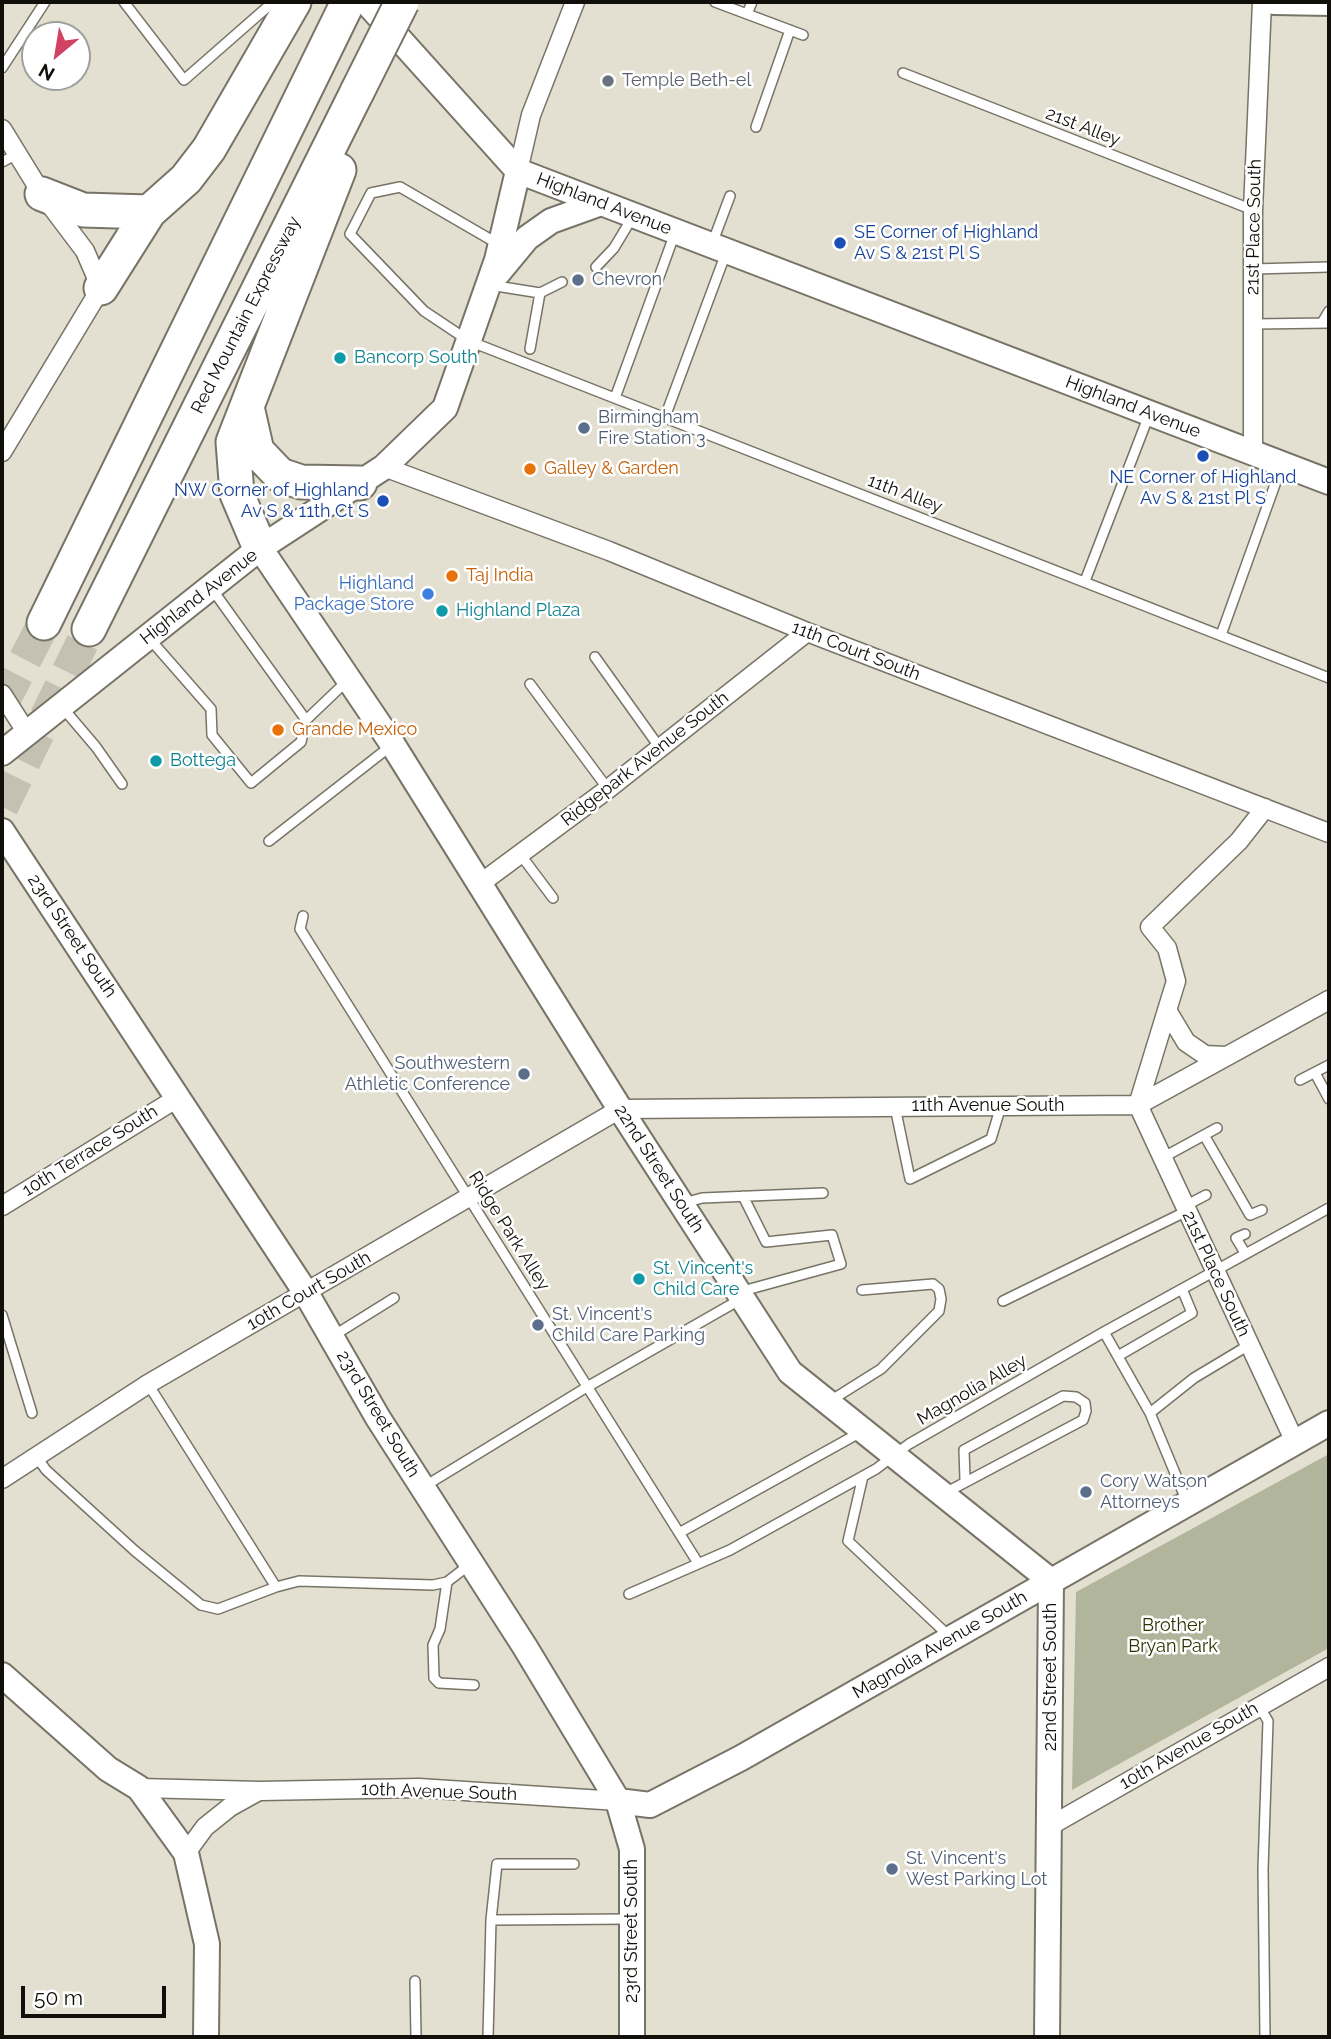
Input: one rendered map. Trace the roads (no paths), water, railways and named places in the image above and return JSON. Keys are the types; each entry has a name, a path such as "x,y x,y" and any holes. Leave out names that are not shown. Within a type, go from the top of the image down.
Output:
{"highway":[{"path":"102,288 149,212 168,197 198,165 253,76 294,2"},
{"path":"44,623 348,2"},
{"name":"Red Mountain Expressway","path":"89,629 333,160 357,92 402,2"},
{"path":"260,548 237,494 233,442 333,160"},
{"path":"42,194 83,210 149,212"},
{"path":"246,404 257,451 271,469 300,482 372,475"}],"street":[{"path":"366,2 518,171"},
{"path":"518,171 531,115 575,2"},
{"name":"21st Place South","path":"1253,452 1253,210 1262,2"},
{"path":"1274,2 1329,3"},
{"path":"2,129 9,158 42,194 85,251 102,288 2,452"},
{"name":"Highland Avenue","path":"2,753 260,548 372,475 445,408 489,285 518,171 1329,482"},
{"path":"489,285 527,238 551,221 601,203"},
{"name":"11th Court South","path":"372,475 608,551 807,632 1329,833"},
{"name":"22nd Street South","path":"260,548 393,745 620,1109 790,1372 1051,1581 1047,2037"},
{"name":"Ridgepark Avenue South","path":"481,883 608,789 807,632"},
{"path":"2,694 27,733"},
{"path":"1138,1105 1176,981 1167,948 1150,927 1239,841 1265,808"},
{"name":"23rd Street South","path":"2,831 306,1293 422,1487 472,1563 618,1801 632,1849 632,2037"},
{"name":"11th Avenue South","path":"620,1109 1138,1105 1329,1000"},
{"path":"1168,1013 1186,1042 1205,1055 1226,1056"},
{"name":"10th Terrace South","path":"2,1206 179,1097"},
{"name":"21st Place South","path":"1138,1105 1295,1443"},
{"name":"10th Court South","path":"2,1479 148,1384 620,1109"},
{"name":"Magnolia Avenue South","path":"618,1801 649,1805 741,1758 1329,1423"},
{"name":"10th Avenue South","path":"1050,1826 1329,1667"},
{"path":"2,1675 108,1769 139,1788 186,1853 207,1944 206,2037"},
{"name":"10th Avenue South","path":"139,1788 260,1791 419,1788 618,1801"},
{"name":"10th Avenue South","path":"186,1853 205,1827 230,1807 260,1791"}],"lane":[{"path":"2,68 45,2"},
{"path":"124,2 184,80 273,2"},
{"path":"715,2 803,35"},
{"path":"747,14 752,2"},
{"path":"756,127 790,30"},
{"name":"21st Alley","path":"902,73 1253,210"},
{"name":"11th Alley","path":"501,246 400,187 372,192 350,234 424,311 469,341 1329,678"},
{"path":"664,417 719,248 730,196"},
{"path":"596,267 614,248 633,215"},
{"path":"615,398 676,232"},
{"path":"1253,269 1329,267"},
{"path":"489,285 540,293 562,282"},
{"path":"530,349 540,293"},
{"path":"1253,324 1326,322 1329,311"},
{"path":"1085,581 1150,413"},
{"path":"1221,635 1282,464"},
{"path":"211,587 306,720"},
{"path":"148,637 211,709 212,735 251,783 301,743 306,720 349,679"},
{"path":"595,657 660,748"},
{"path":"530,684 608,789"},
{"path":"61,706 96,747 122,784"},
{"path":"268,841 393,745"},
{"path":"520,854 553,898"},
{"name":"Ridge Park Alley","path":"303,916 300,929 698,1563"},
{"path":"1300,1080 1329,1065"},
{"path":"1315,1073 1329,1100"},
{"path":"895,1107 910,1179 991,1139 1001,1106"},
{"path":"1162,1158 1217,1128"},
{"path":"1204,1135 1250,1215 1262,1210"},
{"path":"1234,1187 1246,1181"},
{"path":"682,1204 702,1198 823,1193"},
{"path":"1003,1301 1186,1209 1206,1195"},
{"path":"422,1487 741,1295 841,1264 832,1235 766,1242 744,1196"},
{"name":"Magnolia Alley","path":"629,1594 730,1550 863,1476 894,1457 909,1444 1104,1332 1329,1208"},
{"path":"1245,1234 1236,1238 1245,1253"},
{"path":"828,1402 881,1369 939,1311 939,1289 933,1284 862,1290"},
{"path":"1118,1356 1192,1313 1182,1289"},
{"path":"331,1337 394,1298"},
{"path":"2,1315 32,1413"},
{"path":"1104,1332 1150,1413 1187,1504"},
{"path":"1150,1413 1194,1378 1249,1345"},
{"path":"148,1384 276,1587"},
{"path":"943,1494 1083,1420 1085,1403 1076,1397 1063,1396 964,1450 965,1480"},
{"path":"679,1533 863,1431"},
{"path":"36,1456 46,1470 135,1551 201,1605 218,1609 299,1581 433,1585 447,1582 472,1563"},
{"path":"863,1476 848,1541 951,1638"},
{"path":"447,1582 440,1629 433,1645 434,1678 439,1684 474,1685"},
{"path":"1259,1706 1268,1721 1263,1869 1265,2037"},
{"path":"488,2037 491,1920 497,1864 575,1864"},
{"path":"491,1920 632,1919"},
{"path":"415,1981 416,2037"}],"tunnel":[{"path":"2,704 44,623"},
{"path":"2,807 89,629"}],"place":[{"name":"Temple Beth-el","path":"608,81"},
{"name":"SE Corner of Highland Av S & 21st Pl S","path":"840,243"},
{"name":"Chevron","path":"578,280"},
{"name":"Bancorp South","path":"340,358"},
{"name":"Birmingham Fire Station 3","path":"584,428"},
{"name":"NE Corner of Highland Av S & 21st Pl S","path":"1203,456"},
{"name":"Galley & Garden","path":"530,469"},
{"name":"NW Corner of Highland Av S & 11th Ct S","path":"383,501"},
{"name":"Taj India","path":"452,576"},
{"name":"Highland Package Store","path":"428,594"},
{"name":"Highland Plaza","path":"442,611"},
{"name":"Grande Mexico","path":"278,730"},
{"name":"Bottega","path":"156,761"},
{"name":"Southwestern Athletic Conference","path":"524,1074"},
{"name":"St. Vincent's Child Care","path":"639,1279"},
{"name":"St. Vincent's Child Care Parking","path":"538,1325"},
{"name":"Cory Watson Attorneys","path":"1086,1492"},
{"name":"St. Vincent's West Parking Lot","path":"892,1869"}],"park label":[{"name":"Brother Bryan Park","path":"1173,1636"}]}
